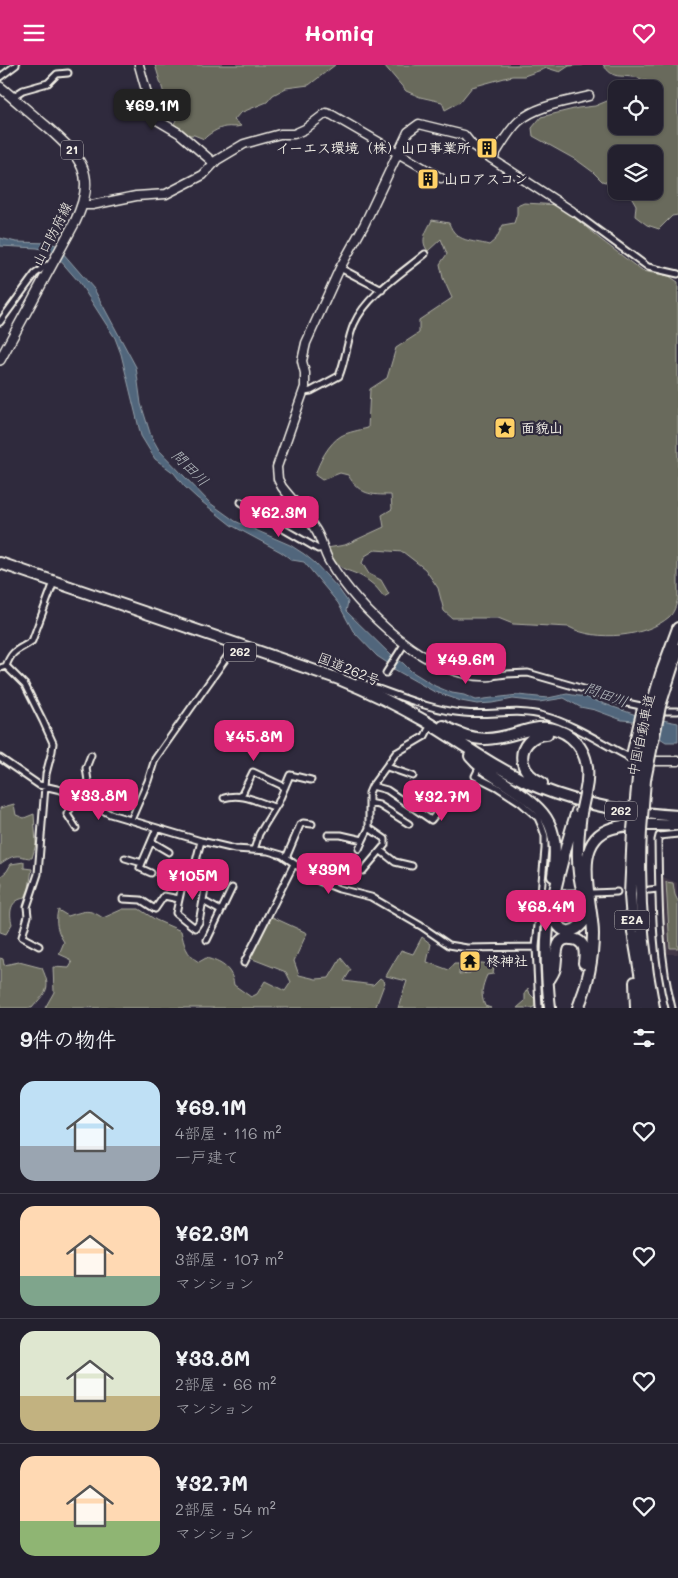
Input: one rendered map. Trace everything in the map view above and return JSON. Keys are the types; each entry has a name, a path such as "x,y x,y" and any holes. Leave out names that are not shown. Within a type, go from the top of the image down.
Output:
{"highway":[{"name":"国道262号","path":"0,563 53,584 233,646 344,687 382,704 428,730 470,756 480,765"},
{"name":"国道262号","path":"0,569 53,584"},
{"name":"中国自動車道","path":"656,1008 648,980 641,919 637,830 638,777 656,706 661,674 678,628"},
{"name":"国道262号","path":"233,646 297,663 383,698 509,773 540,788 566,797 623,811 678,815"},
{"name":"中国自動車道","path":"656,706 678,649"},
{"path":"383,698 408,708 461,735 474,738 496,738 541,727 565,733 579,745 587,768 583,793 579,812 552,898 548,929 546,973 550,1008"},
{"path":"566,797 534,778 527,771 523,763 522,753 526,745 536,735 545,733 555,734 570,742 575,748 582,766 583,793"},
{"path":"480,765 535,804 550,821 556,847 552,898 554,919 559,926 566,931 572,932 580,928 590,909"},
{"name":"262","path":"480,765 530,790 574,806 622,817 678,823"},
{"path":"579,812 579,874 582,890 590,909"},
{"path":"578,1008 588,981 593,933 586,860 589,849 595,839 612,828 678,823"},
{"name":"中国自動車道","path":"637,830 630,895 633,932 646,1008"},
{"path":"633,932 636,1008"},
{"path":"548,981 553,975 559,943 569,938 577,940 584,949 583,970 588,981"},
{"path":"582,1008 584,993"}],"main road":[{"name":"山口防府線","path":"0,87 63,141 81,163 86,178 83,205 0,360"}],"street":[{"path":"0,77 16,65"},
{"path":"139,65 157,121 179,133 214,163"},
{"path":"12,97 23,90 48,83 57,74 68,73"},
{"path":"492,159 518,122 530,113 589,96"},
{"path":"83,205 92,205 136,196 166,194 203,175 214,163 244,144 280,134 294,134 305,129 326,113 441,178"},
{"path":"678,274 648,267 572,211 472,145 464,135 420,124 408,132 364,225 340,268 303,352 302,361 306,381 304,392 279,460 277,472 282,487 316,530 322,548 330,563 357,600 405,644 450,669 473,675 491,676 528,673 641,708 678,711"},
{"path":"304,392 311,391 339,376 355,323 362,311 382,290 425,254"},
{"path":"0,322 35,274 43,266 51,267"},
{"path":"340,268 382,290"},
{"path":"241,502 259,515 318,549 322,548"},
{"path":"39,946 22,937 28,916 27,907 38,874 45,786 53,743 25,685 3,667 14,651 32,641 53,584"},
{"path":"387,672 405,644"},
{"path":"131,820 148,781 155,759 233,646"},
{"path":"297,663 410,700 456,712 480,714 521,712 545,716 569,725 629,757 648,761 678,761"},
{"path":"629,757 641,708"},
{"path":"359,849 368,828 369,793 372,786 396,753 425,736 428,730"},
{"path":"76,828 67,814 88,781 86,768 91,755"},
{"path":"0,758 39,785 61,790 102,811 200,841 235,849 268,851 286,858 319,881 339,889 371,897 450,945 467,948 499,946 536,947"},
{"path":"480,765 476,773 478,779 497,787 520,801 538,818 545,836 536,947 539,1008"},
{"path":"387,767 413,776"},
{"path":"241,796 253,772 285,787"},
{"path":"254,849 259,834 290,775 311,781"},
{"path":"372,786 387,791 432,820 441,808 438,800"},
{"path":"224,798 233,795 241,796 274,807"},
{"path":"369,803 380,805 409,824"},
{"path":"286,858 300,825 303,823 312,824"},
{"path":"151,873 140,868 152,843 156,828"},
{"path":"363,871 385,845 385,839 368,828"},
{"path":"672,1008 661,946 658,841 659,836 678,833"},
{"path":"328,835 341,835 363,840"},
{"path":"194,869 200,841"},
{"path":"152,843 169,852"},
{"path":"381,851 395,862 412,867"},
{"path":"125,857 142,863"},
{"path":"244,963 294,864"},
{"path":"186,868 208,873 199,922 195,928 176,913 179,899 186,868"},
{"path":"207,940 232,888"},
{"path":"649,890 658,889"},
{"path":"593,893 617,892"},
{"path":"541,894 552,898 579,893"},
{"path":"123,899 141,900 155,909 164,896 179,899"},
{"path":"203,901 221,911"}],"shaded area":[{"path":"663,877 677,883 678,954 667,954"}],"green space":[{"path":"155,65 335,65 309,85 286,88 273,95 267,102 240,113 234,120 241,126 217,130 204,139 189,135 174,124 176,120 165,97"},
{"path":"384,65 583,65 569,66 560,72 547,68 524,76 512,76 472,87 460,102 445,110 442,102 420,97 406,91"},
{"path":"603,65 678,65 678,215 672,216 659,229 647,225 635,216 636,205 633,200 663,200 663,145 608,145 608,183 602,181 578,161 533,136 532,128 541,117 595,106 607,101 608,135 663,135 663,80 644,80 619,76"},
{"path":"524,203 560,205 642,271 669,276 678,282 678,599 674,611 669,617 659,624 634,633 606,636 593,635 569,627 513,624 498,618 452,618 444,611 438,588 425,569 403,552 375,550 365,556 362,563 369,574 381,580 389,594 384,597 376,587 363,577 341,567 327,548 345,545 384,527 382,515 392,509 391,495 366,493 352,482 348,475 340,473 322,480 315,475 319,464 332,443 347,433 368,428 370,389 387,378 396,348 419,333 419,320 452,298 443,278 440,264 447,254 441,239 428,251 425,247 425,235 432,220 449,223 456,234 465,240 489,245 496,239 503,225 514,223 517,206"},
{"path":"14,804 16,815 24,818 34,814 36,844 32,858 14,856 0,864 0,808"},
{"path":"24,862 24,868 32,869 29,888 25,898 16,901 12,907 12,924 6,934 0,932 2,884 0,877 11,864"},
{"path":"666,882 673,883 678,901 678,948 670,948"},
{"path":"123,909 139,909 156,920 181,931 188,953 191,956 199,962 206,958 221,964 231,974 234,985 251,997 257,994 265,981 285,991 291,982 286,972 250,958 270,916 307,933 294,961 299,975 316,979 329,978 341,958 351,970 344,981 373,985 380,978 385,982 376,1006 378,1008 45,1008 54,992 53,967 69,968 72,963 68,958 59,954 64,942 57,926 58,910 68,916 86,911 103,918"},
{"path":"422,937 431,944 427,962 449,970 454,964 460,964 459,974 470,973 474,963 494,966 493,974 487,975 482,991 485,1006 491,1008 398,1008 407,981 386,976 401,950 413,954"},
{"path":"0,958 3,959 4,965 19,962 42,968 47,981 46,990 32,1008 0,1008"},
{"path":"528,988 530,994 535,999 535,1006 532,1008 517,1008 525,1001 525,993"}],"water":[{"path":"0,238 16,242 50,243 56,245 94,289 136,367 141,404 151,436 159,450 210,503 235,521 290,545 315,563 348,602 346,611 393,657 411,671 435,686 476,700 518,695 548,698 567,694 585,697 636,715 678,723 678,742 666,742 634,721 622,720 595,710 580,707 564,698 539,702 513,699 477,704 461,701 433,691 392,668 377,656 353,631 338,603 304,562 292,560 231,525 197,498 174,473 155,459 141,436 121,354 115,338 79,282 52,251 37,248 0,246"}],"place":[{"name":"イーエス環境（株）山口事業所","path":"487,148"},
{"name":"山口アスコン","path":"428,179"},
{"name":"面貌山","path":"505,428"},
{"name":"柊神社","path":"470,961"}],"water label":[{"name":"問田川","path":"190,468"},
{"name":"問田川","path":"606,695"}]}
